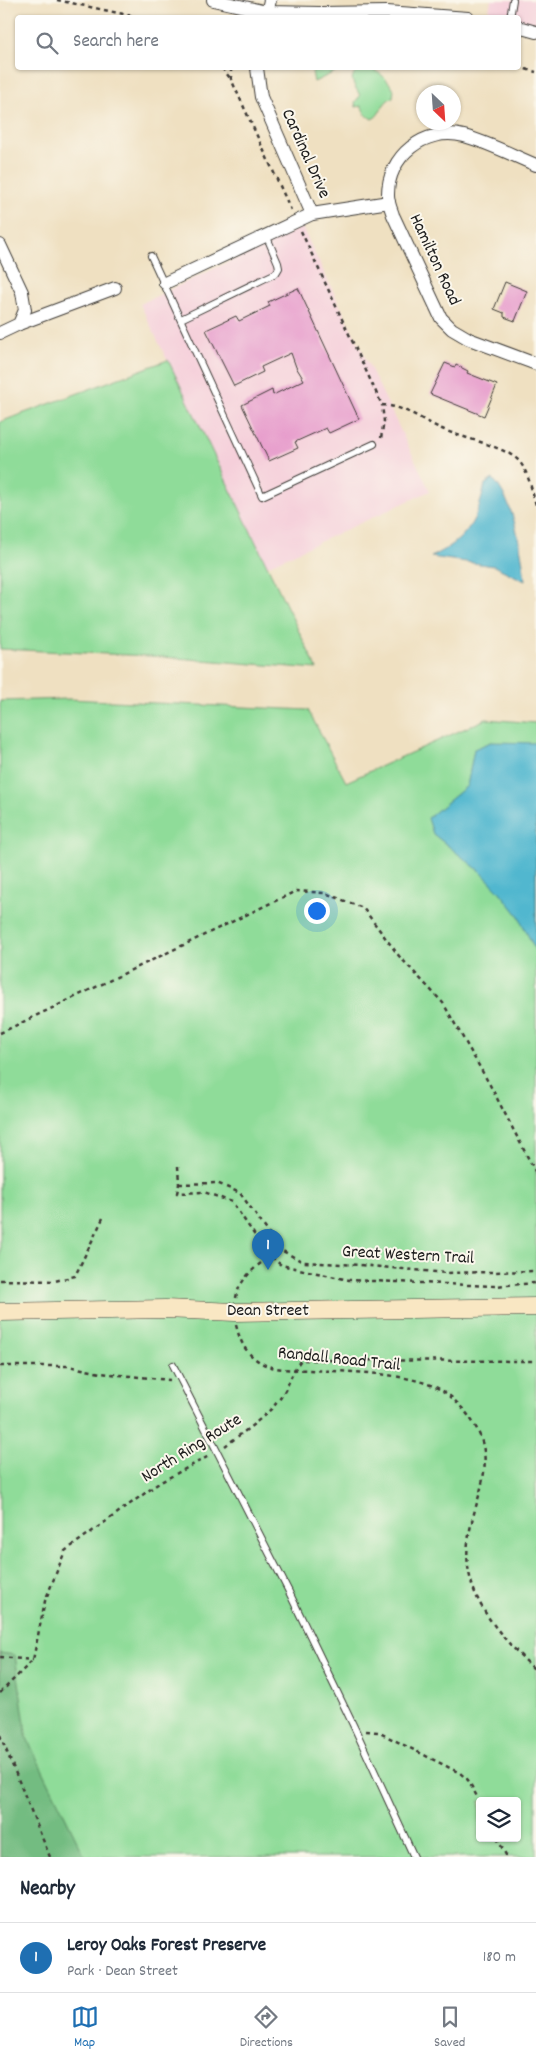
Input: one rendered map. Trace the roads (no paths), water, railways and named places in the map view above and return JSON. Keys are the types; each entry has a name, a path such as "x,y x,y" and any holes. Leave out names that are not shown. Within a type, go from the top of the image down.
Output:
{"street":[{"path":"213,0 268,10 321,13 387,12 428,15"},
{"path":"521,28 536,32"},
{"name":"Cardinal Drive","path":"164,283 312,214 261,97 257,70"},
{"path":"312,214 389,202 388,197 393,172 401,156 420,141 439,134 464,136 536,165"},
{"name":"Hamilton Road","path":"389,202 393,215 441,318 452,329 470,339 536,364"},
{"path":"0,245 22,292 25,310 19,324"},
{"path":"0,333 115,288"},
{"name":"Dean Street","path":"0,1312 154,1310 235,1312 536,1307"}],"lane":[{"path":"510,15 513,0"},
{"path":"181,319 276,273 279,268 278,263 266,235"},
{"path":"152,256 262,496 374,444"},
{"path":"173,1365 288,1590 356,1730 414,1857"}],"water":[{"path":"493,479 500,488 512,513 522,556 525,581 494,566 431,557 454,544 469,528 478,509 485,484"},
{"path":"491,742 536,743 536,952 518,915 499,891 481,872 433,834 428,818 467,786 474,749"}],"place":[{"name":"Leroy Oaks Forest Preserve","path":"268,1270"}]}
